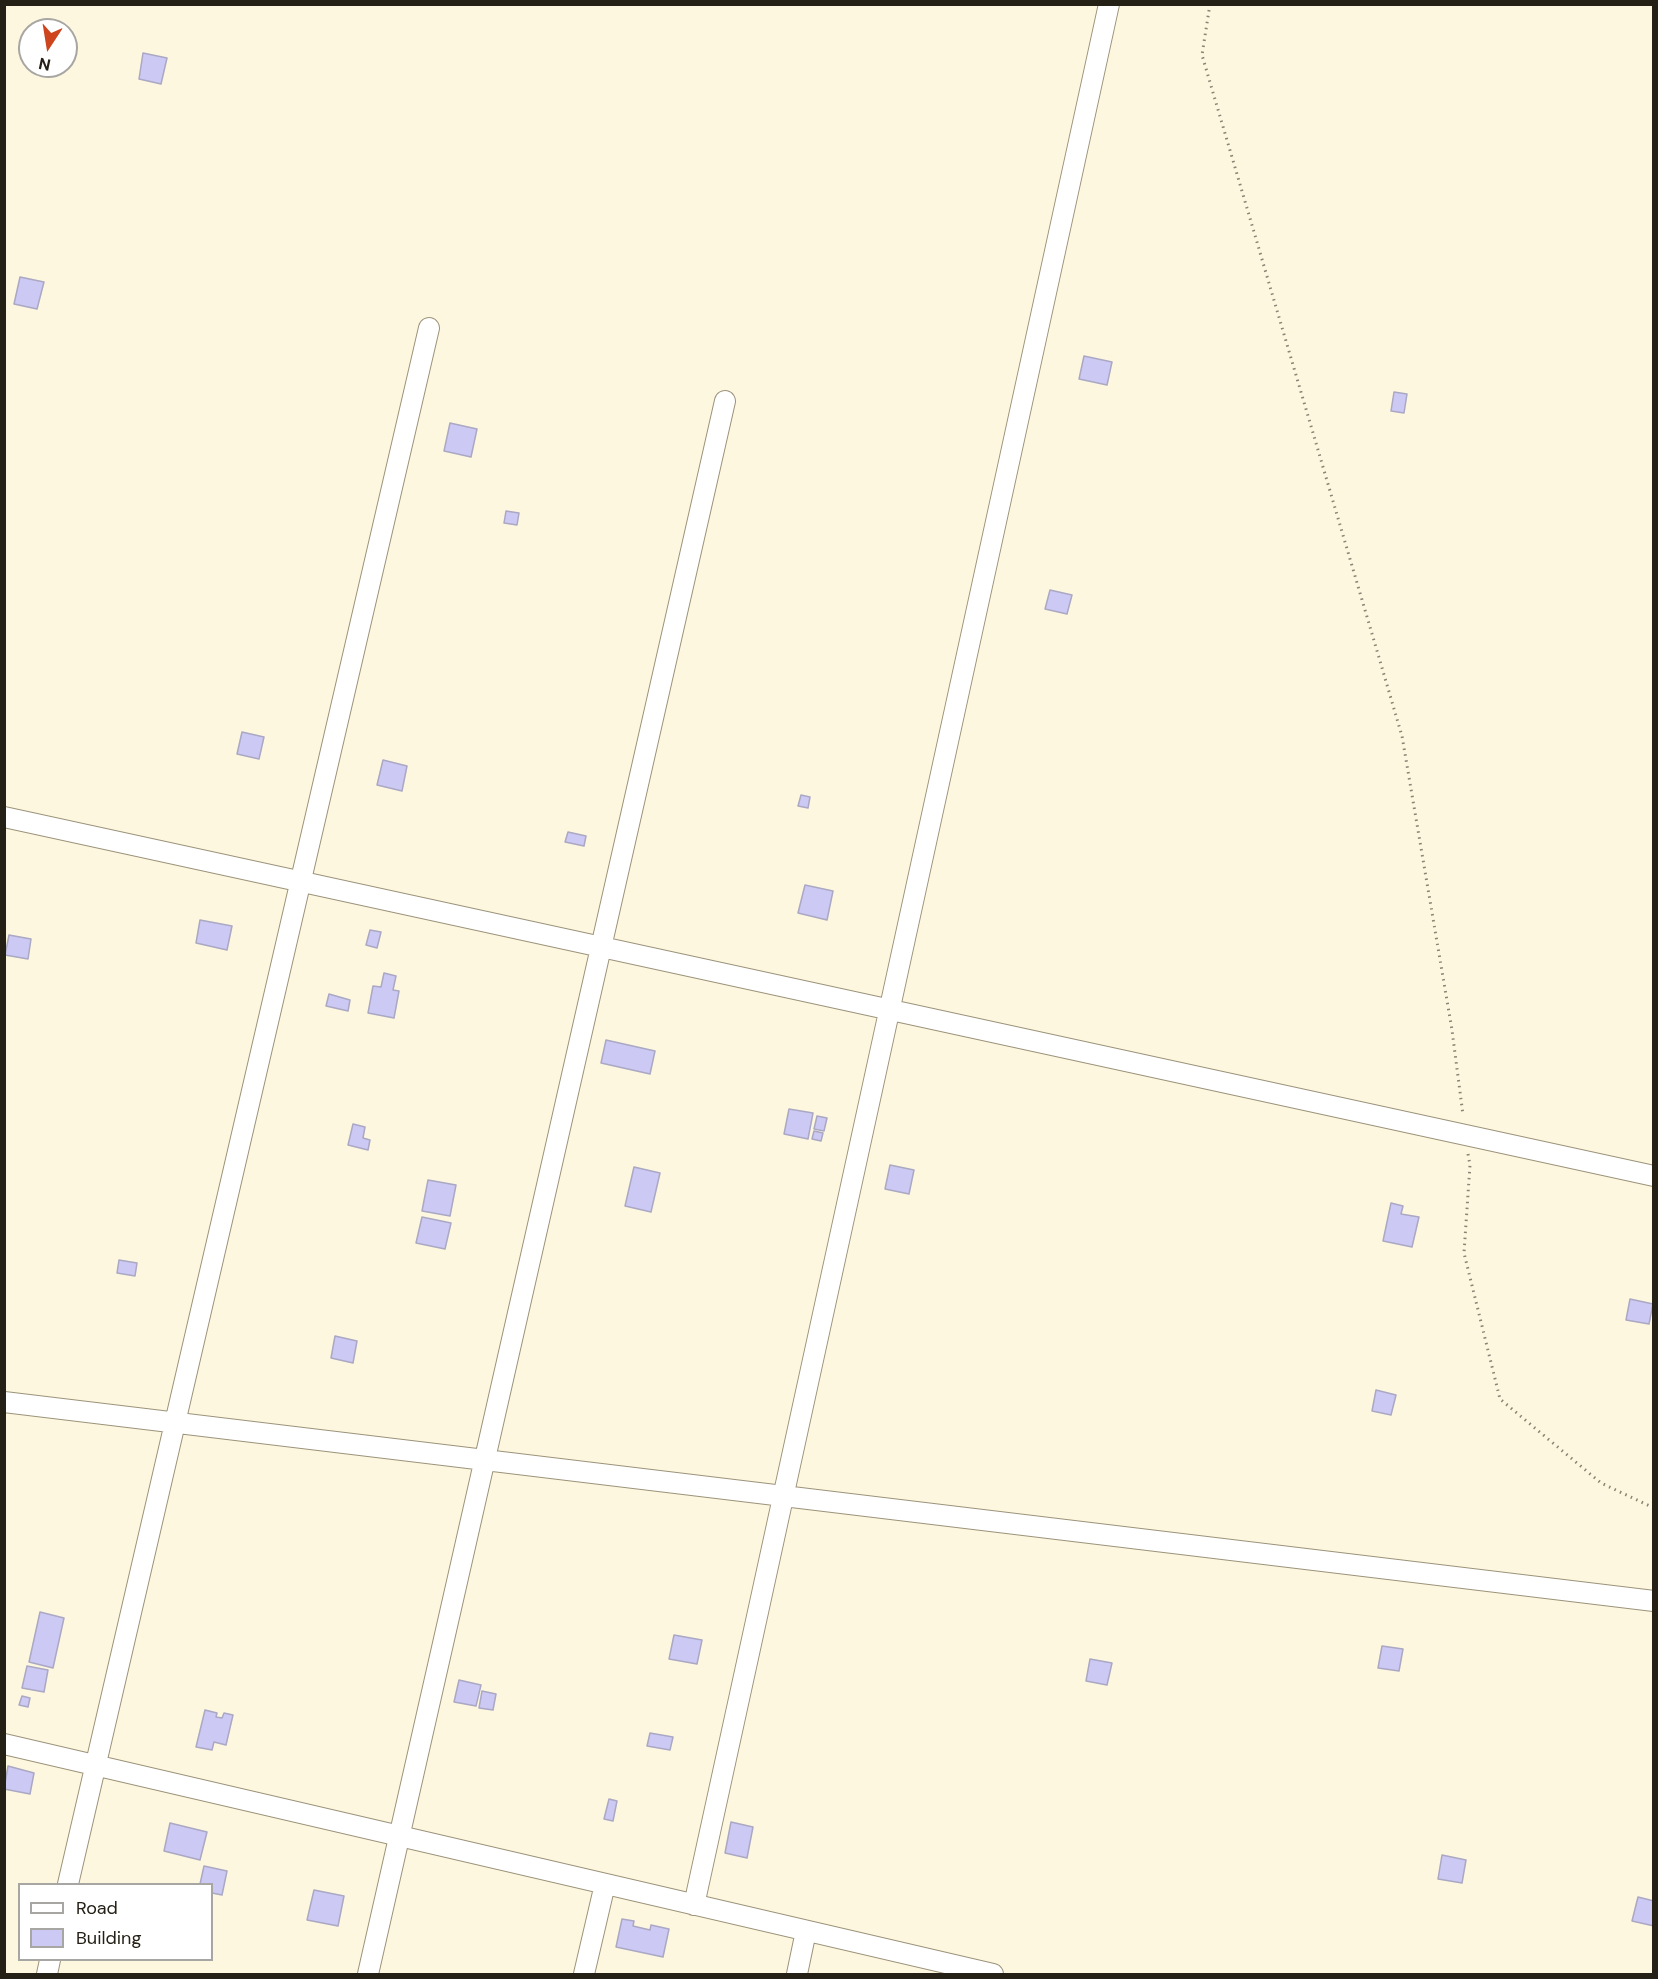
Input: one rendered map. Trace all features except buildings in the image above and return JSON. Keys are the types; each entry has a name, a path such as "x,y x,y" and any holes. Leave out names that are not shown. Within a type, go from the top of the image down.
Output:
{"street":[{"path":"694,1905 1109,4"},
{"path":"68,1883 429,328"},
{"path":"368,1974 725,401"},
{"path":"4,817 1653,1176"},
{"path":"4,1402 1653,1601"},
{"path":"4,1744 993,1974"},
{"path":"585,1974 605,1884"},
{"path":"797,1974 807,1931"}],"path":[{"path":"1210,4 1202,55 1402,736 1452,1030 1470,1166 1464,1253 1500,1399 1601,1483 1653,1508"}]}
